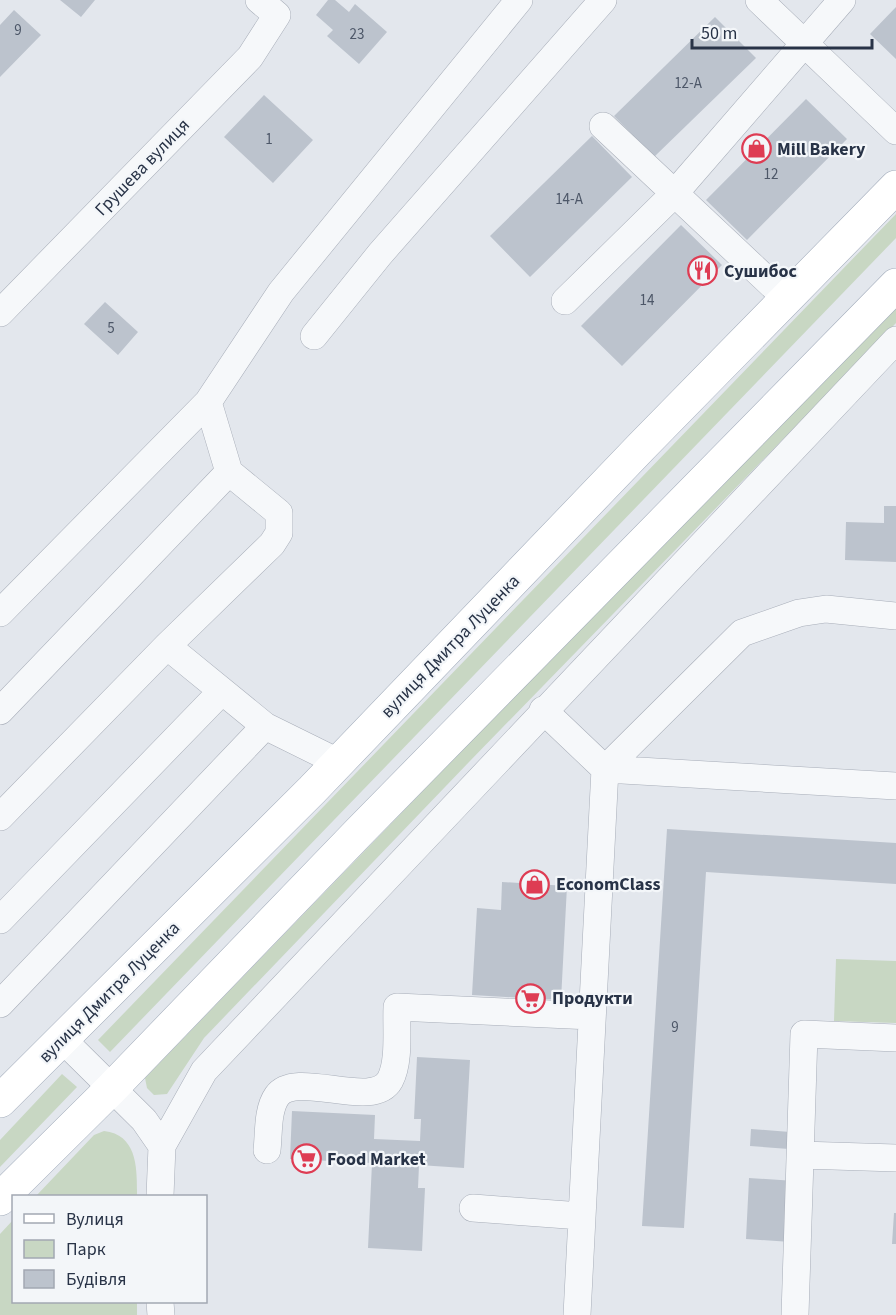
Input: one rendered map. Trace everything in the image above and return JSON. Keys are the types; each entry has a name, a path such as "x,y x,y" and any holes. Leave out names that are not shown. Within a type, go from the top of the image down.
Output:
{"main road":[{"name":"вулиця Дмитра Луценка","path":"0,1101 338,762 896,187"},
{"path":"0,1199 111,1089 358,833 896,285"}],"street":[{"path":"0,613 208,402 281,292 519,0"},
{"path":"314,336 380,254 603,0"},
{"path":"759,0 896,131"},
{"path":"566,301 674,194 842,0"},
{"name":"Грушева вулиця","path":"0,313 250,57 268,8"},
{"path":"603,126 787,299"},
{"path":"160,1195 162,1146 204,1071 543,710 896,340"},
{"path":"0,818 167,646 272,544 279,533 279,513 229,472 208,402"},
{"path":"0,711 229,472"},
{"path":"577,1315 605,769 742,633 799,613 826,609 896,616"},
{"path":"167,646 265,726 338,762"},
{"path":"0,920 221,692"},
{"path":"543,710 605,769 896,786"},
{"path":"0,1004 265,726"},
{"path":"267,1150 272,1107 277,1095 289,1087 366,1092 380,1089 389,1083 394,1071 397,1007 592,1016"},
{"path":"795,1315 804,1034 896,1038"},
{"path":"62,1039 144,1120 162,1146"},
{"path":"801,1155 896,1158"},
{"path":"473,1208 581,1216"}],"green space":[{"path":"896,214 896,238 110,1052 98,1040"},
{"path":"896,302 896,323 204,1038 167,1094 154,1095 147,1088 145,1078"},
{"path":"836,959 896,961 896,1023 834,1021"},
{"path":"62,1074 77,1087 0,1167 0,1140"},
{"path":"104,1131 124,1139 136,1165 137,1195 37,1195 94,1135"},
{"path":"12,1221 12,1303 137,1303 137,1315 0,1315 0,1234"}],"building":[{"path":"60,0 95,0 81,17"},
{"path":"328,0 335,0 349,12 355,4 387,32 359,64 327,36 333,30 316,15"},
{"path":"896,7 896,59 870,34"},
{"path":"14,10 41,35 0,77 0,25"},
{"path":"715,17 756,58 654,157 614,116"},
{"path":"264,95 313,140 273,183 224,137"},
{"path":"806,99 847,139 747,240 706,200"},
{"path":"592,136 632,177 530,277 490,236"},
{"path":"681,225 722,265 622,366 581,326"},
{"path":"105,302 138,332 118,355 84,324"},
{"path":"884,506 896,506 896,562 845,560 846,522 884,523"},
{"path":"667,829 896,843 896,884 706,872 684,1228 642,1226"},
{"path":"502,882 567,886 561,1000 472,995 477,908 501,910"},
{"path":"417,1057 470,1060 464,1168 419,1165 418,1188 425,1188 422,1251 368,1248 372,1163 290,1159 292,1111 375,1115 374,1139 420,1141 421,1119 414,1119"},
{"path":"751,1129 790,1132 789,1149 750,1146"},
{"path":"749,1178 795,1181 791,1242 746,1239"},
{"path":"894,1213 896,1213 896,1244 892,1244"}],"place":[{"name":"Mill Bakery","path":"756,149"},
{"name":"Сушибос","path":"703,271"},
{"name":"EconomClass","path":"535,884"},
{"name":"Продукти","path":"531,998"},
{"name":"Food Market","path":"306,1159"}]}
